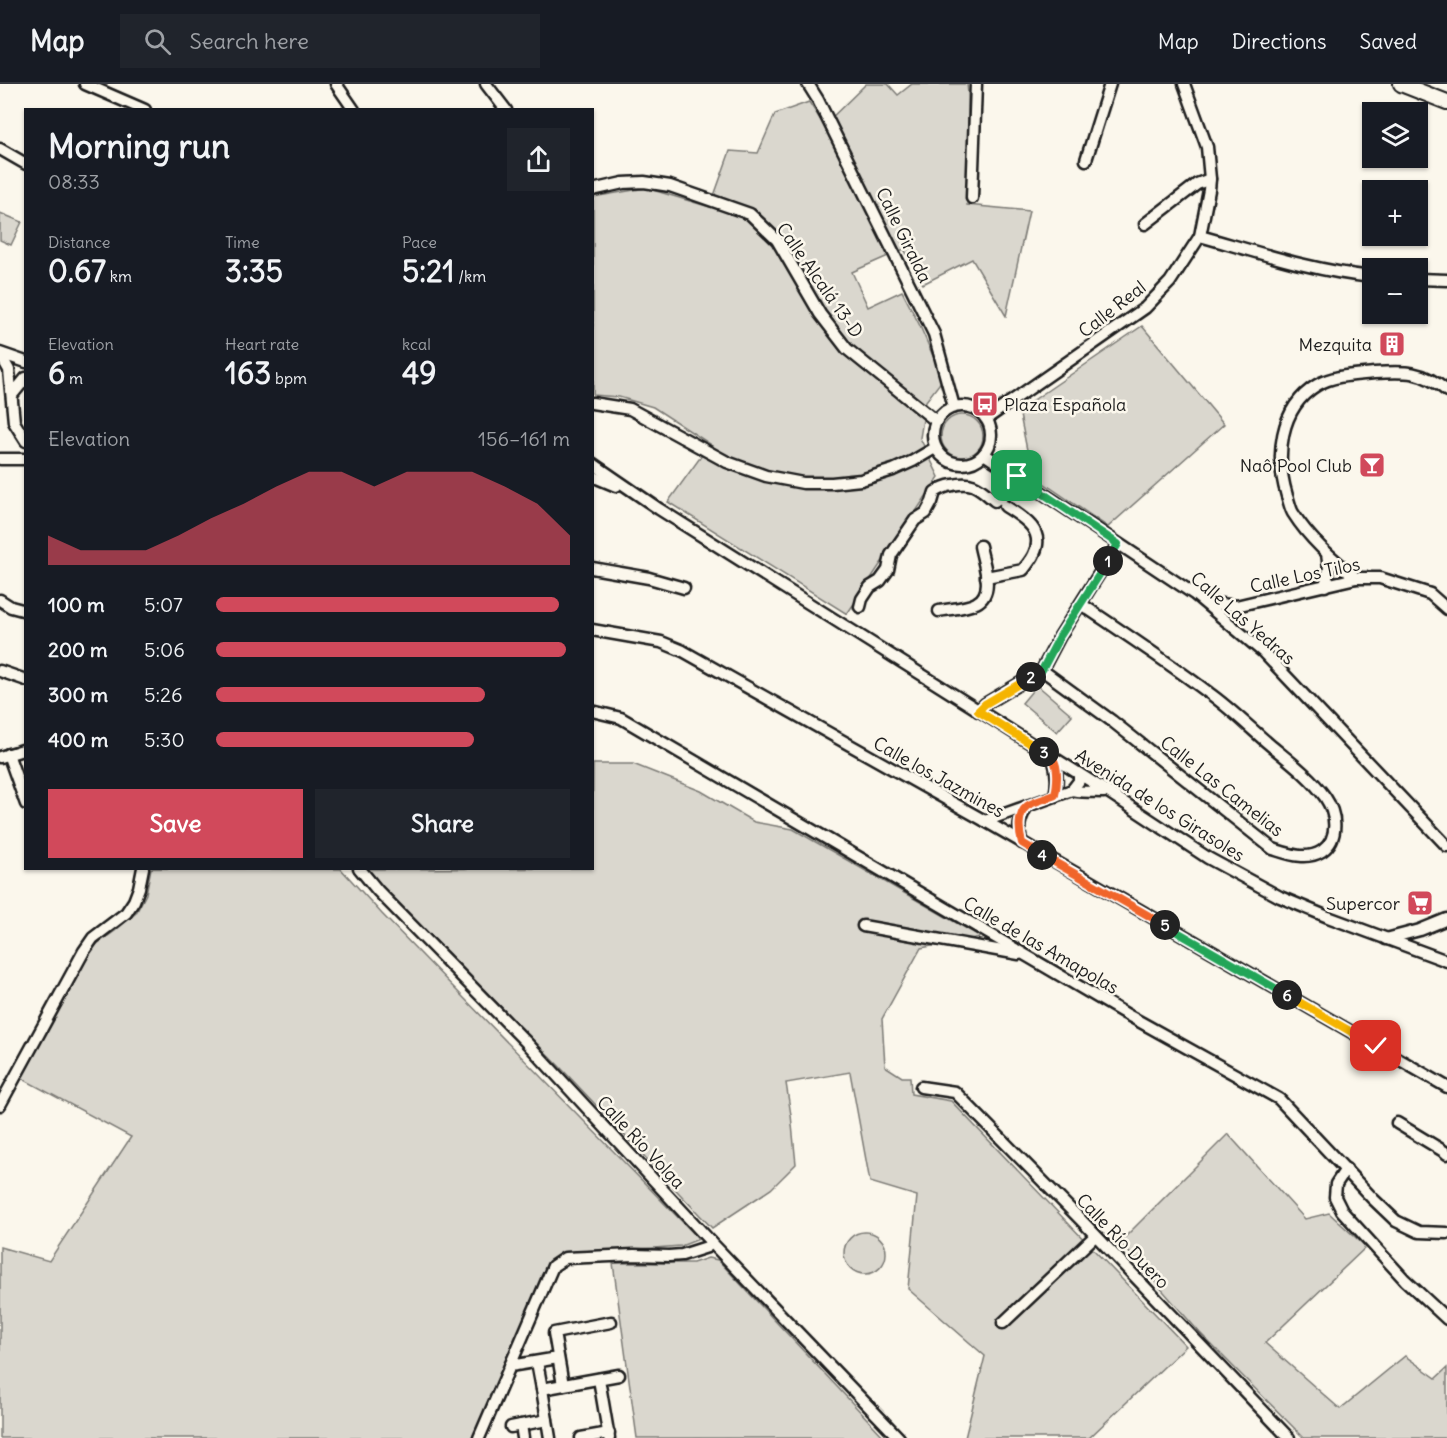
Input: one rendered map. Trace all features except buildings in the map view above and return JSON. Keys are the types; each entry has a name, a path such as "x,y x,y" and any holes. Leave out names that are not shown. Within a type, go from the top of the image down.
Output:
{"street":[{"path":"85,84 140,108"},
{"path":"336,84 353,108"},
{"path":"486,84 504,108"},
{"name":"Calle Giralda","path":"808,84 934,334 954,406"},
{"path":"972,198 976,84"},
{"path":"1086,160 1110,84"},
{"name":"Calle Real","path":"986,419 1145,308 1170,282 1200,236 1210,178 1207,147 1184,84"},
{"path":"1401,84 1447,102"},
{"path":"0,149 24,163"},
{"path":"1145,224 1197,184 1210,178"},
{"name":"Calle Alcalá 13-D","path":"594,190 623,183 644,182 670,186 750,214 777,240 820,314 847,349 936,421"},
{"path":"1200,236 1300,265 1362,276"},
{"path":"1428,279 1447,280"},
{"path":"0,354 24,361"},
{"path":"0,354 9,370 14,422 24,438"},
{"path":"1356,578 1312,540 1292,511 1284,487 1280,458 1285,425 1292,410 1317,385 1347,376 1402,371 1436,382 1447,391"},
{"path":"12,395 24,380"},
{"path":"594,403 630,410 727,462 766,476 803,483 861,480 893,471 935,448"},
{"path":"954,406 972,408 986,419 991,436 989,446 984,454 975,461 964,464 952,463 942,457 935,448 933,430 936,421 941,414 954,406"},
{"name":"Calle Las Yedras","path":"984,454 1198,598 1263,652 1447,846"},
{"path":"0,459 24,459"},
{"name":"Avenida de los Girasoles","path":"594,464 659,509 1108,792 1208,858 1280,897 1447,961"},
{"name":"Avenida de los Girasoles","path":"594,476 659,509"},
{"path":"1001,502 1017,476"},
{"path":"860,607 870,587 880,581 888,570 891,555 915,520 926,513 935,492 962,482 974,484 1028,521 1034,528 1038,542 1034,554 1023,570 986,577"},
{"path":"978,711 985,704 1042,670 1060,636 1118,544"},
{"path":"939,611 975,604 984,597 987,591 986,577 980,546"},
{"path":"1325,586 1329,569 1327,554"},
{"path":"594,568 649,578 684,588"},
{"name":"Calle Los Tilos","path":"1198,598 1213,603 1236,606 1356,578 1380,578 1430,594 1447,609"},
{"path":"0,600 11,607 24,610"},
{"name":"Calle Las Camelias","path":"1042,670 1112,721 1273,849 1303,857 1323,850 1334,835 1332,810 1307,777 1210,694 1081,604"},
{"path":"1236,606 1233,617 1238,632"},
{"name":"Calle los Jazmines","path":"594,630 661,642 683,651 985,821 1447,1087"},
{"path":"0,671 24,679"},
{"name":"Calle de las Amapolas","path":"594,711 621,718 1126,1014 1279,1099 1396,1221 1419,1233 1447,1233"},
{"path":"24,750 4,756 24,800"},
{"path":"1053,758 1056,767 1056,791"},
{"path":"1056,791 1063,776 1077,773 1079,781 1072,790"},
{"path":"985,821 1027,806 1056,791 1108,792"},
{"path":"1022,843 1018,831 1021,816 1027,806"},
{"path":"0,1106 84,951 93,938 126,913 134,902 143,870"},
{"name":"Calle Río Volga","path":"361,870 378,891 526,1042 711,1242 899,1438"},
{"path":"1385,939 1419,930 1447,919"},
{"path":"863,926 1028,956"},
{"name":"Calle Río Duero","path":"921,1087 955,1092 1289,1438"},
{"path":"1397,1123 1447,1154"},
{"path":"1346,1169 1336,1184 1335,1197 1342,1211 1405,1280 1447,1319"},
{"path":"1003,1323 1095,1236"},
{"path":"479,1438 553,1266 565,1258 682,1255 707,1247 711,1242"},
{"path":"563,1385 554,1333 611,1322"},
{"path":"510,1366 558,1358"},
{"path":"537,1362 550,1438"},
{"path":"542,1389 620,1375"},
{"path":"581,1438 609,1436 599,1379"},
{"path":"523,1438 516,1426 547,1420"}],"shaded area":[{"path":"866,84 888,84 898,95 912,84 967,84 967,205 1029,211 1006,316 972,259 923,284 904,249 852,272 868,307 902,291 943,379 926,401 920,438 939,477 847,614 668,502 710,444 653,407 619,397 594,395 594,197 646,188 710,207 730,151 758,153 775,114 809,102 824,125"},
{"path":"0,213 22,222 11,245 0,240"},
{"path":"1142,326 1224,424 1108,527 1032,475 1019,410"},
{"path":"962,415 977,421 983,436 977,451 962,457 947,451 941,436 947,421"},
{"path":"1037,685 1072,715 1057,732 1022,703"},
{"path":"594,764 633,764 701,791 754,822 793,829 981,937 921,948 882,1019 885,1066 902,1077 910,1077 911,1094 951,1101 1186,1346 1089,1438 965,1438 985,1356 908,1289 917,1196 870,1182 850,1072 786,1083 796,1164 771,1189 712,1228 560,1067 366,870 594,870"},
{"path":"151,870 342,870 699,1239 681,1246 559,1255 550,1261 473,1438 0,1438 0,1247 49,1261 131,1137 21,1078 93,947 136,913 146,894"},
{"path":"1228,1134 1305,1219 1329,1213 1366,1247 1265,1343 1340,1409 1405,1356 1436,1378 1447,1368 1447,1438 1304,1438 1200,1333 1120,1242"},
{"path":"865,1232 880,1238 886,1253 880,1268 865,1274 850,1268 844,1253 850,1238"},
{"path":"708,1258 718,1260 885,1438 637,1438 613,1263 693,1263"}],"place":[{"name":"Mezquita","path":"1392,344"},
{"name":"Plaza Española","path":"985,404"},
{"name":"Naô Pool Club","path":"1372,465"},
{"name":"Supercor","path":"1420,903"}],"route":[{"path":"1017,476 1118,544 1060,636 1042,670 985,704 978,711 1053,758 1056,767 1055,795 1027,806 1021,816 1018,831 1022,843 1376,1046"}]}
